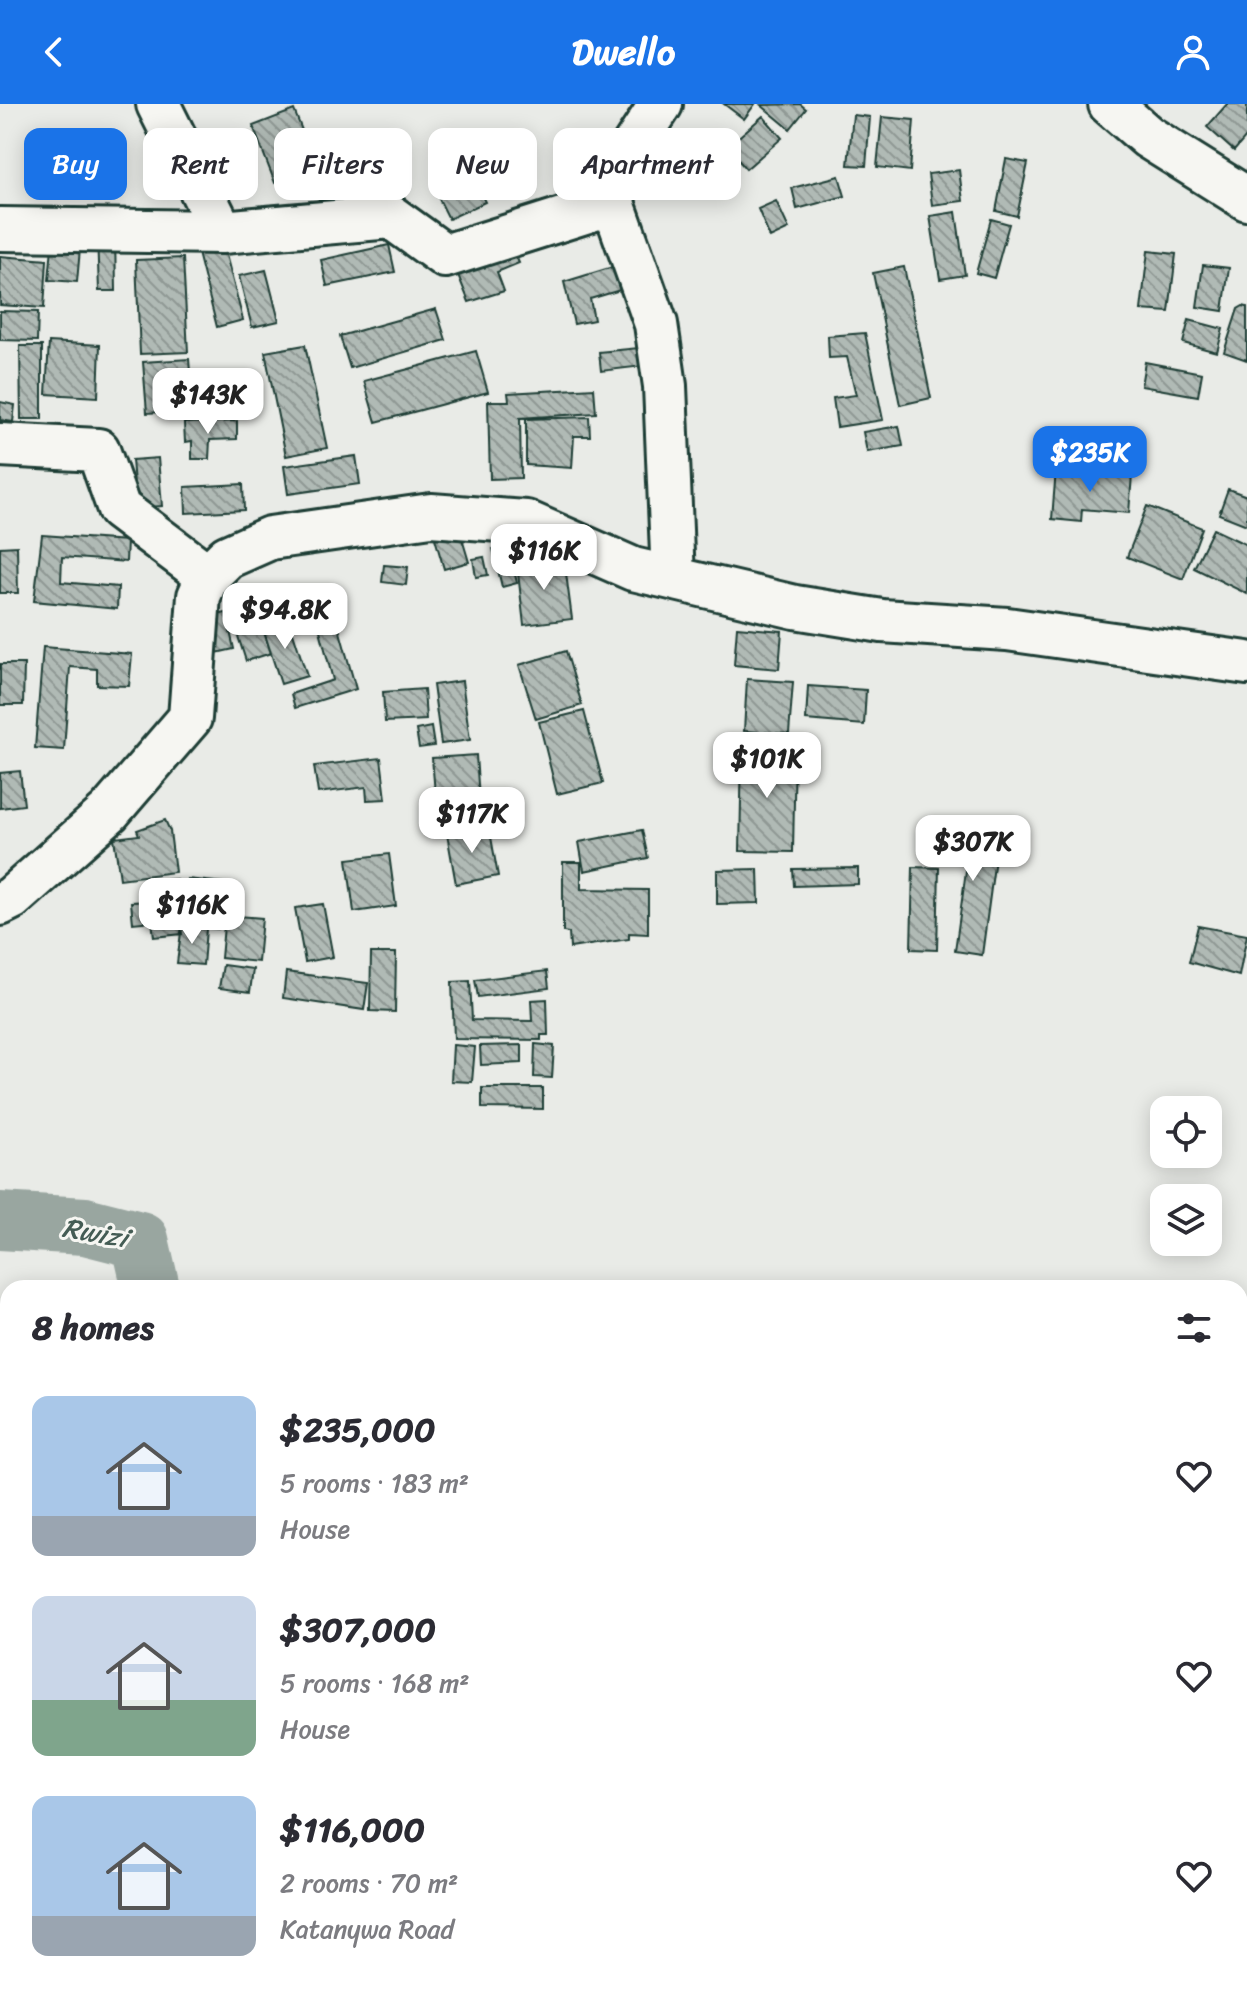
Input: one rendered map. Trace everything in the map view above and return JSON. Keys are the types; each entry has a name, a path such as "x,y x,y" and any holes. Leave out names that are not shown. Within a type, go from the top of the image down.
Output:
{"street":[{"path":"158,104 222,232"},
{"path":"661,104 618,170 613,203 656,324 665,386 673,578"},
{"path":"1110,104 1148,137 1247,199"},
{"path":"0,229 222,232 391,217 445,256 613,203"},
{"path":"0,445 98,450 119,509 208,576"},
{"path":"0,904 12,898 109,812 190,718 199,596 208,576 227,557 270,538 431,515 526,522 633,569 795,607 882,621 1007,629 1247,663"}],"building":[{"path":"724,104 755,104 744,119"},
{"path":"800,104 806,109 790,129 761,105"},
{"path":"1227,104 1247,104 1247,136 1234,151 1207,127"},
{"path":"294,110 301,128 274,128 274,180 258,139 258,128 253,126"},
{"path":"853,115 870,117 866,166 848,165"},
{"path":"763,116 782,138 746,169 741,163 741,135"},
{"path":"882,117 914,120 910,171 877,167"},
{"path":"1006,159 1028,163 1017,216 996,211"},
{"path":"959,170 963,201 932,205 928,174"},
{"path":"839,176 845,196 797,209 792,188"},
{"path":"440,200 484,200 485,202 449,219"},
{"path":"776,201 789,229 770,238 758,209"},
{"path":"956,212 965,275 940,279 930,216"},
{"path":"991,219 1009,224 994,278 976,273"},
{"path":"115,233 116,291 99,291 97,234"},
{"path":"53,236 81,238 77,282 49,280"},
{"path":"508,237 519,263 497,272 504,291 469,302 452,260"},
{"path":"389,245 395,272 327,286 321,260"},
{"path":"224,247 243,320 217,327 198,253"},
{"path":"1148,251 1176,254 1169,312 1141,310"},
{"path":"0,256 47,260 44,308 0,305"},
{"path":"183,258 188,352 140,354 136,260"},
{"path":"619,265 627,288 590,299 594,320 574,324 564,282"},
{"path":"1203,265 1229,268 1223,311 1197,307"},
{"path":"904,267 931,398 900,405 873,273"},
{"path":"266,270 279,321 252,327 239,276"},
{"path":"1247,307 1247,360 1224,352 1238,309"},
{"path":"436,309 446,340 350,368 340,336"},
{"path":"0,311 38,312 37,341 0,340"},
{"path":"1189,320 1223,329 1217,352 1183,343"},
{"path":"865,333 883,420 837,427 833,398 856,395 847,357 829,358 828,336"},
{"path":"49,342 100,345 98,397 46,394"},
{"path":"305,345 327,448 286,456 265,352"},
{"path":"20,346 42,346 42,419 21,419"},
{"path":"649,347 652,365 601,371 599,352"},
{"path":"476,351 488,392 376,422 364,381"},
{"path":"189,359 193,410 147,413 143,362"},
{"path":"1145,362 1202,373 1198,396 1141,386"},
{"path":"594,388 596,413 520,418 521,478 490,479 488,401 509,401 508,393"},
{"path":"0,402 15,405 13,422 0,420"},
{"path":"589,417 590,436 574,436 572,468 526,465 526,419"},
{"path":"237,421 237,439 210,440 209,459 192,459 192,441 185,442 184,423"},
{"path":"899,426 903,446 867,452 863,432"},
{"path":"356,456 360,484 288,494 284,466"},
{"path":"158,458 162,506 136,508 132,460"},
{"path":"1056,469 1132,475 1129,513 1082,509 1081,522 1052,519"},
{"path":"243,484 244,510 186,513 185,487"},
{"path":"1228,489 1247,496 1247,525 1219,514"},
{"path":"1147,506 1202,528 1183,579 1127,557"},
{"path":"457,522 469,562 444,569 432,528"},
{"path":"1213,529 1247,545 1247,594 1194,568"},
{"path":"42,535 127,541 126,562 62,557 61,582 118,587 117,609 34,601"},
{"path":"508,545 517,583 502,587 493,549"},
{"path":"17,546 18,593 0,593 0,547"},
{"path":"484,557 488,575 476,577 473,559"},
{"path":"564,558 572,619 524,625 517,564"},
{"path":"384,565 408,567 406,585 382,582"},
{"path":"264,588 272,612 259,616 271,653 246,661 226,599"},
{"path":"334,610 356,689 295,708 291,694 333,680 316,615"},
{"path":"226,613 234,649 216,653 208,617"},
{"path":"288,617 307,676 281,684 262,626"},
{"path":"737,627 782,631 779,669 734,665"},
{"path":"43,647 132,654 129,686 97,685 97,669 70,667 64,750 35,748"},
{"path":"566,651 582,705 536,719 519,665"},
{"path":"0,664 24,664 23,705 0,705"},
{"path":"747,679 793,682 789,734 744,731"},
{"path":"462,681 470,740 441,744 433,685"},
{"path":"808,686 866,690 864,725 806,720"},
{"path":"424,689 426,720 385,722 383,692"},
{"path":"584,711 603,783 557,794 539,722"},
{"path":"431,727 434,746 419,748 416,730"},
{"path":"742,747 795,749 793,852 740,851"},
{"path":"476,755 480,814 437,817 432,758"},
{"path":"381,758 386,799 367,800 366,787 318,793 314,766"},
{"path":"20,771 24,805 0,808 0,773"},
{"path":"165,820 170,831 175,872 120,879 114,838 139,835 137,830"},
{"path":"939,821 998,836 982,955 955,951 969,849 936,842"},
{"path":"489,826 498,876 456,884 447,834"},
{"path":"642,830 648,858 584,871 579,842"},
{"path":"389,854 396,906 354,912 347,859"},
{"path":"563,862 581,862 581,889 648,890 648,934 629,933 629,939 570,948 569,933 563,932"},
{"path":"913,867 939,868 937,950 911,949"},
{"path":"858,868 858,884 794,886 793,869"},
{"path":"758,869 759,903 717,904 717,870"},
{"path":"176,879 182,934 154,937 152,921 133,923 131,902 150,901 147,882"},
{"path":"187,879 223,883 218,929 182,925"},
{"path":"323,904 333,957 305,962 295,908"},
{"path":"225,915 262,918 258,962 221,958"},
{"path":"182,925 206,929 203,965 177,963"},
{"path":"1198,926 1247,935 1239,976 1189,962"},
{"path":"371,953 396,953 395,1012 370,1011"},
{"path":"223,965 253,969 250,992 219,988"},
{"path":"547,971 549,988 478,997 475,980"},
{"path":"286,972 368,983 364,1010 283,998"},
{"path":"470,981 472,1020 532,1021 531,1000 547,999 548,1035 541,1035 541,1040 454,1039 452,982"},
{"path":"535,1044 554,1046 552,1078 534,1077"},
{"path":"453,1045 475,1047 472,1082 451,1081"},
{"path":"522,1045 522,1063 481,1065 480,1046"},
{"path":"482,1088 543,1088 543,1109 482,1108"}],"waterway":[{"name":"Rwizi","path":"0,1221 85,1226 140,1240 149,1280"}]}
